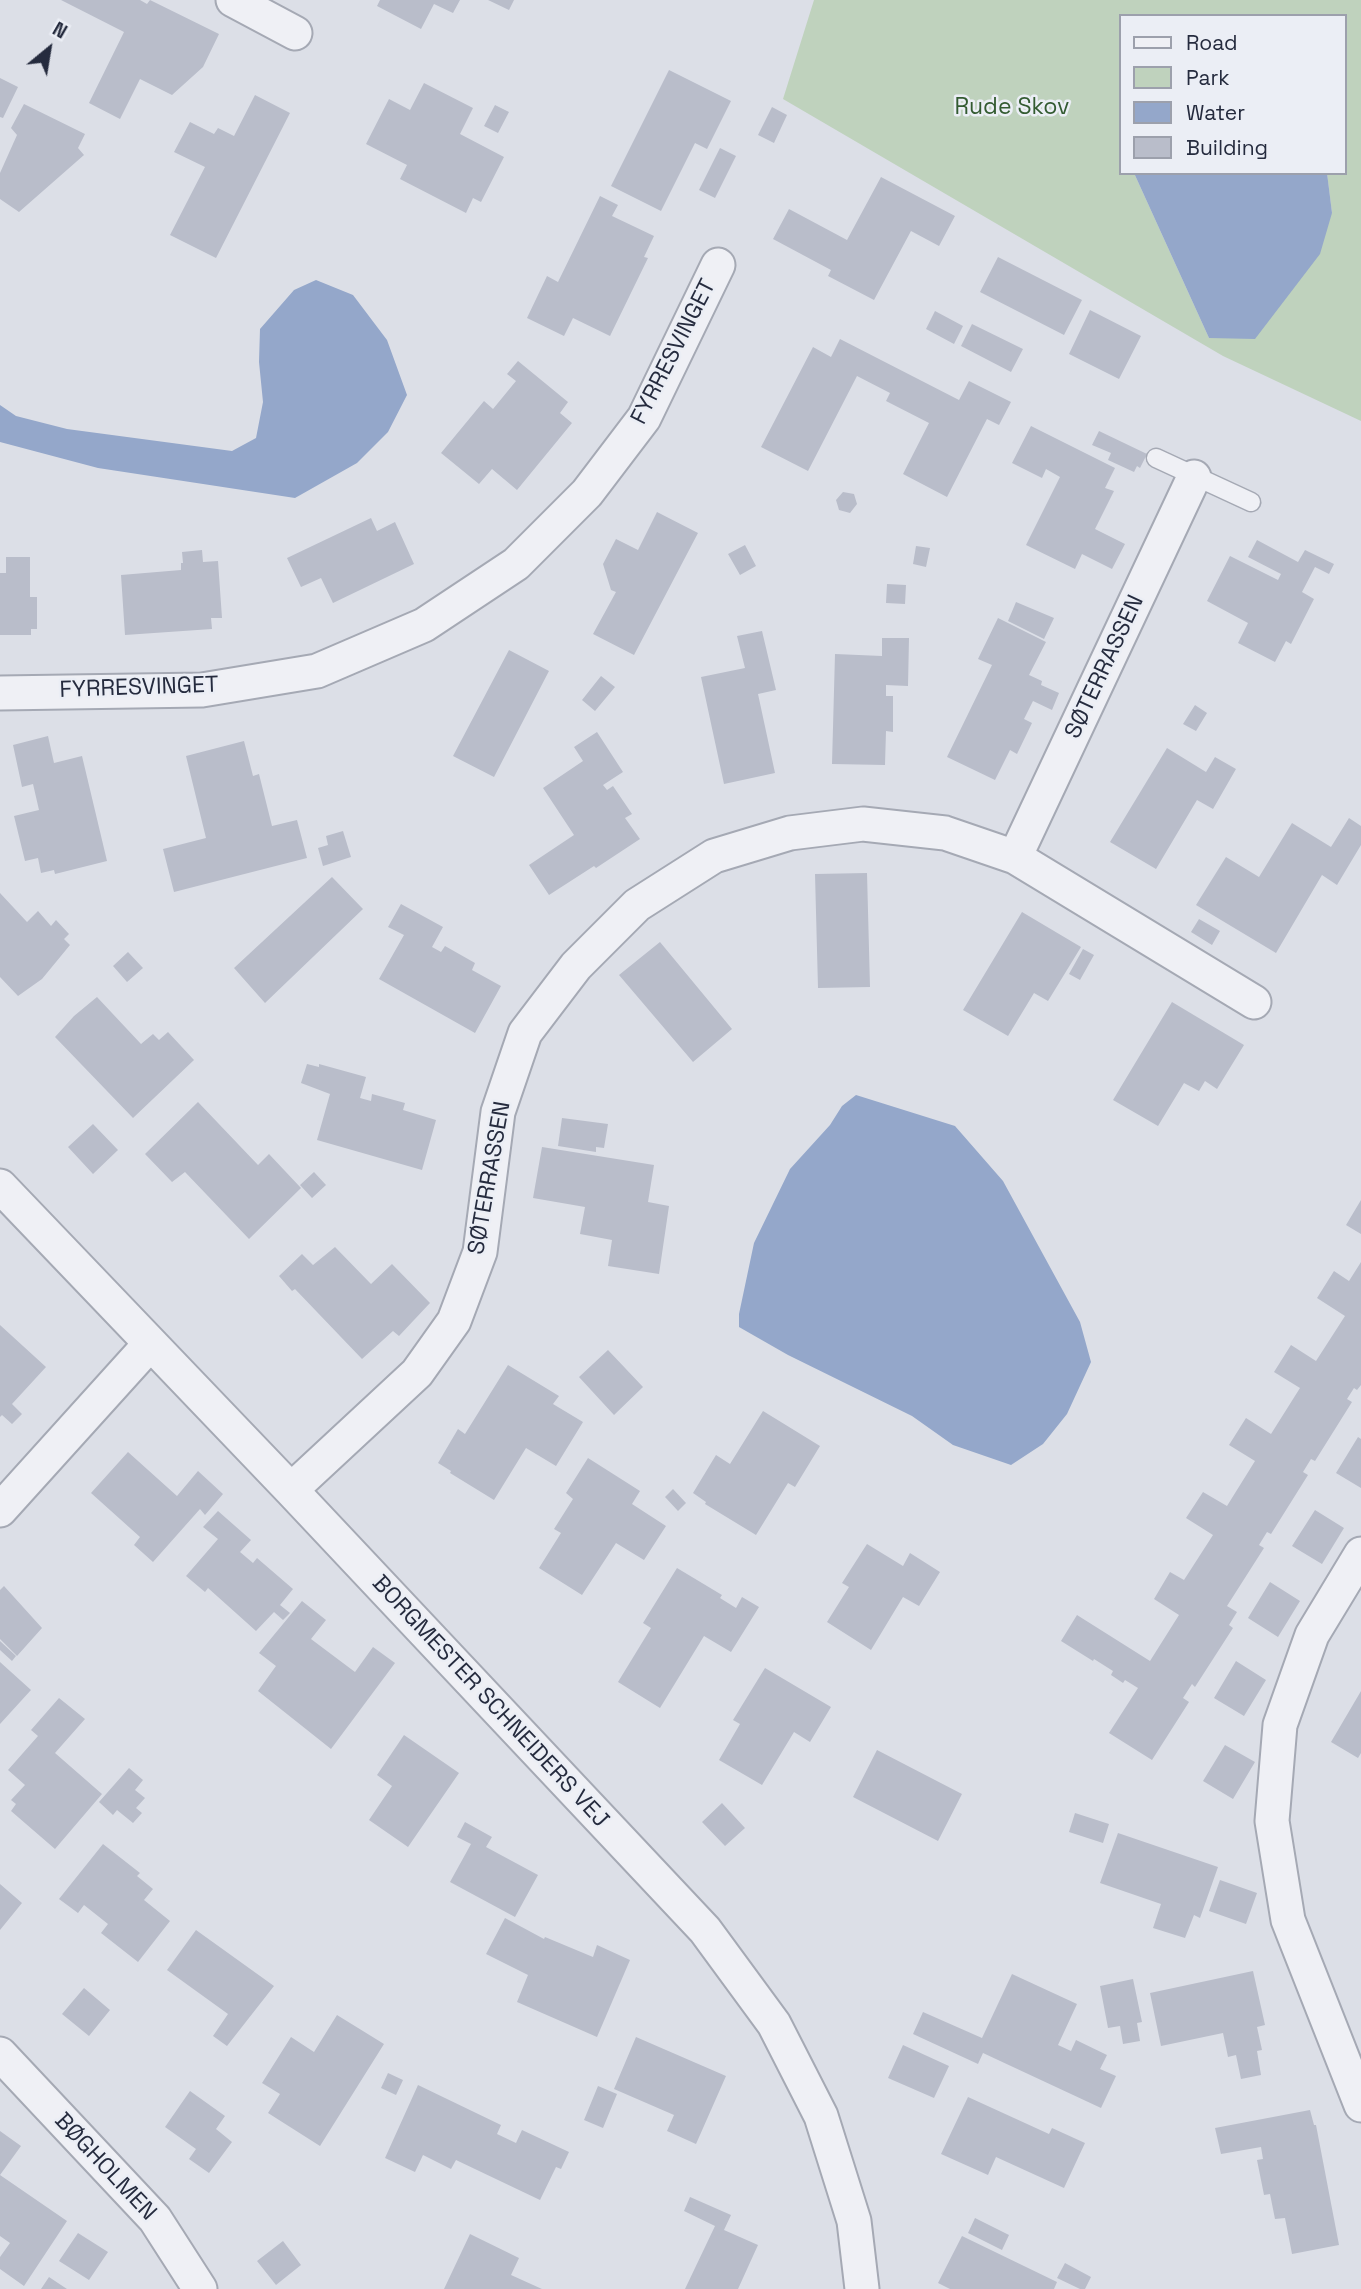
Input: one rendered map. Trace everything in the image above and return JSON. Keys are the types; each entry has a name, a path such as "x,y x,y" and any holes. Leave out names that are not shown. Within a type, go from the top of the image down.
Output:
{"street":[{"path":"233,0 295,33"},
{"name":"FYRRESVINGET","path":"0,693 202,690 317,671 424,625 516,564 587,493 644,418 718,265"},
{"name":"SØTERRASSEN","path":"1015,857 1194,477"},
{"name":"SØTERRASSEN","path":"291,1490 416,1373 454,1321 480,1252 498,1112 525,1033 576,966 637,905 714,856 790,833 863,824 945,833 1015,857 1254,1002"},
{"name":"BORGMESTER SCHNEIDERS VEJ","path":"0,1186 291,1490 705,1930 774,2024 821,2116 854,2221 862,2289"},
{"path":"0,1510 150,1345"},
{"path":"1361,1554 1312,1635 1280,1725 1272,1821 1288,1920 1361,2105"},
{"name":"BØGHOLMEN","path":"0,2054 155,2219 200,2289"}],"lane":[{"path":"1156,458 1251,502"}],"green space":[{"name":"Rude Skov","path":"814,0 1361,0 1361,421 1223,356 783,99","holes":["1120,14 1347,14 1347,175 1327,175 1332,213 1209,338 1135,175 1120,175"]}],"water":[{"path":"1135,175 1327,175 1332,213 1320,254 1255,339 1209,338"},
{"path":"316,280 353,295 387,340 407,395 388,432 357,463 295,498 98,468 0,442 0,405 16,416 67,429 232,451 256,438 263,402 259,362 260,329 294,290"},
{"path":"856,1095 955,1126 1003,1181 1080,1322 1091,1362 1067,1414 1043,1444 1011,1465 953,1445 912,1416 788,1355 739,1327 739,1314 754,1243 790,1169 830,1125 842,1106"}],"building":[{"path":"61,0 140,0 147,4 150,0 219,34 203,67 172,95 140,79 120,119 89,103 124,32"},
{"path":"380,0 460,0 453,13 434,4 421,29 377,6"},
{"path":"488,0 514,0 509,10"},
{"path":"669,70 731,101 707,149 695,143 661,211 611,186"},
{"path":"0,78 18,87 3,118 0,117"},
{"path":"424,83 473,108 460,134 504,157 481,202 473,198 466,213 400,179 407,165 366,144 389,99 410,110"},
{"path":"255,95 290,113 216,258 170,235 205,167 174,152 190,122 214,134 218,128 234,136"},
{"path":"24,104 85,134 78,148 84,155 19,212 0,199 0,173 17,135 11,128"},
{"path":"495,105 509,112 498,133 484,126"},
{"path":"772,107 787,115 774,143 758,135"},
{"path":"720,148 736,156 715,198 699,190"},
{"path":"881,177 955,216 939,246 911,231 874,300 828,276 831,270 773,239 789,209 847,240"},
{"path":"600,196 618,205 612,216 654,236 644,257 648,258 610,336 573,318 564,336 527,318 547,276 558,282"},
{"path":"998,257 1082,300 1064,335 980,292"},
{"path":"1090,310 1141,336 1119,379 1069,354"},
{"path":"935,311 963,326 954,344 926,329"},
{"path":"972,324 1023,349 1011,372 961,346"},
{"path":"840,339 959,400 969,381 1011,402 999,425 987,419 947,497 903,474 929,423 886,401 890,393 857,376 808,471 761,447 813,347 831,357"},
{"path":"518,361 568,402 560,413 572,423 517,490 492,469 479,484 441,453 484,401 493,409 516,381 507,374"},
{"path":"1031,426 1115,468 1105,488 1114,491 1095,529 1125,544 1112,569 1082,554 1075,569 1026,545 1060,477 1046,469 1042,478 1012,463"},
{"path":"1099,431 1147,454 1140,468 1137,466 1134,472 1108,460 1111,453 1092,445"},
{"path":"843,492 854,494 857,504 850,513 839,510 836,500"},
{"path":"657,512 698,533 634,655 593,634 616,592 611,590 603,564 616,539 638,550"},
{"path":"371,518 377,531 395,522 414,564 333,603 321,578 301,587 287,558"},
{"path":"1257,540 1298,562 1305,550 1334,564 1329,574 1315,567 1302,592 1314,599 1291,644 1286,641 1275,662 1238,643 1248,623 1207,601 1230,556 1278,580 1281,574 1248,557"},
{"path":"745,545 756,566 740,575 728,554"},
{"path":"916,546 930,548 926,567 913,564"},
{"path":"202,550 203,562 218,561 222,618 211,618 212,629 125,635 121,575 181,570 182,552"},
{"path":"6,557 30,557 30,597 37,597 37,629 31,629 31,635 0,635 0,573 6,573"},
{"path":"887,584 906,585 905,604 886,603"},
{"path":"1016,602 1054,618 1044,639 1008,621"},
{"path":"998,618 1046,642 1029,675 1042,681 1041,685 1059,693 1052,710 1033,701 1024,719 1032,723 1017,754 1010,750 995,780 947,757 992,665 978,659"},
{"path":"762,631 776,690 758,694 775,773 724,784 701,677 745,668 737,636"},
{"path":"882,638 909,638 908,686 886,685 886,696 893,696 893,732 886,731 885,765 832,764 835,654 882,656"},
{"path":"509,650 549,671 494,777 453,756"},
{"path":"601,676 615,687 595,711 582,700"},
{"path":"1195,705 1207,713 1196,731 1183,724"},
{"path":"597,732 623,772 603,785 607,790 613,786 632,814 625,818 640,839 549,895 529,865 574,835 543,788 583,761 574,747"},
{"path":"48,736 54,763 82,756 107,861 55,874 54,870 41,873 38,858 25,861 14,816 39,810 33,784 22,787 13,745"},
{"path":"244,741 253,776 259,774 272,826 297,820 307,858 174,892 163,849 206,838 186,756"},
{"path":"1167,748 1206,772 1215,757 1236,769 1213,809 1197,800 1156,869 1110,842"},
{"path":"1349,818 1361,826 1361,845 1337,885 1322,875 1276,953 1196,905 1226,857 1259,877 1292,823 1331,847"},
{"path":"343,831 351,857 323,866 318,848 328,845 326,836"},
{"path":"867,873 870,987 818,988 815,874"},
{"path":"332,877 363,909 265,1003 234,968"},
{"path":"0,893 27,922 38,911 51,926 56,920 69,934 64,939 70,945 42,979 18,996 0,977"},
{"path":"401,904 443,927 432,947 441,952 445,946 475,963 472,970 501,986 475,1033 379,979 404,935 388,927"},
{"path":"1022,912 1081,947 1048,1001 1034,993 1008,1036 963,1010"},
{"path":"1199,919 1220,931 1212,945 1191,932"},
{"path":"660,942 732,1029 693,1062 619,975"},
{"path":"1083,949 1094,955 1080,980 1069,974"},
{"path":"128,952 143,968 127,982 113,966"},
{"path":"97,997 141,1044 153,1034 159,1040 168,1032 194,1060 133,1118 55,1037 74,1016"},
{"path":"1172,1002 1244,1045 1217,1089 1205,1081 1199,1091 1184,1083 1158,1126 1113,1100"},
{"path":"307,1064 319,1067 319,1064 366,1077 360,1098 371,1101 372,1094 405,1103 403,1110 436,1120 422,1170 317,1140 330,1094 301,1083"},
{"path":"198,1102 258,1165 269,1154 301,1188 249,1239 185,1172 172,1182 145,1154"},
{"path":"562,1118 608,1124 604,1148 596,1147 596,1152 558,1146"},
{"path":"93,1124 118,1150 93,1174 68,1147"},
{"path":"542,1147 654,1165 648,1202 669,1206 659,1274 608,1266 612,1240 580,1234 585,1207 533,1198"},
{"path":"314,1172 326,1185 312,1198 300,1185"},
{"path":"1361,1200 1361,1234 1346,1225"},
{"path":"335,1247 371,1284 392,1264 430,1303 399,1336 393,1331 362,1359 295,1289 292,1291 279,1276 302,1254 313,1265"},
{"path":"1361,1262 1361,1385 1357,1390 1354,1388 1347,1399 1352,1402 1315,1461 1311,1459 1303,1472 1308,1475 1271,1534 1267,1532 1259,1545 1264,1548 1227,1606 1237,1612 1229,1625 1233,1628 1195,1687 1192,1684 1183,1698 1189,1702 1152,1760 1109,1733 1138,1688 1125,1680 1123,1683 1111,1675 1113,1671 1061,1641 1077,1615 1150,1661 1179,1615 1154,1599 1170,1572 1184,1580 1213,1535 1186,1518 1203,1492 1227,1506 1255,1461 1229,1445 1246,1418 1271,1434 1300,1388 1274,1372 1291,1345 1316,1361 1345,1316 1317,1298 1334,1271 1349,1281"},
{"path":"0,1325 46,1367 12,1404 22,1414 12,1424 2,1415 0,1417"},
{"path":"608,1350 643,1387 614,1415 579,1377"},
{"path":"508,1365 559,1396 553,1404 583,1422 556,1466 526,1448 494,1500 438,1463 458,1429 465,1434"},
{"path":"763,1411 820,1446 795,1487 788,1483 756,1535 705,1504 706,1502 693,1493 716,1455 730,1464"},
{"path":"1358,1437 1361,1439 1361,1488 1336,1473"},
{"path":"128,1452 177,1496 198,1471 223,1494 205,1515 200,1509 153,1562 134,1545 140,1537 91,1493"},
{"path":"588,1458 640,1491 632,1504 666,1526 644,1560 616,1543 582,1595 539,1568 561,1533 554,1529 573,1499 566,1493"},
{"path":"673,1489 686,1503 678,1511 665,1497"},
{"path":"1315,1510 1344,1528 1322,1564 1292,1546"},
{"path":"218,1511 251,1540 240,1552 253,1563 257,1558 293,1589 280,1605 290,1613 283,1620 274,1612 256,1631 208,1588 205,1592 186,1576 218,1539 203,1527"},
{"path":"867,1544 903,1566 910,1553 940,1572 919,1606 903,1597 871,1650 827,1622 849,1587 842,1583"},
{"path":"677,1568 722,1595 720,1598 736,1608 742,1597 759,1607 731,1652 704,1636 660,1708 618,1682 651,1628 643,1623"},
{"path":"1270,1582 1300,1601 1278,1637 1248,1618"},
{"path":"4,1586 42,1628 17,1656 0,1639 0,1590"},
{"path":"302,1601 326,1620 311,1639 355,1672 373,1647 395,1663 331,1749 258,1691 276,1666 259,1653"},
{"path":"0,1641 16,1656 12,1661 0,1650"},
{"path":"1236,1661 1266,1680 1244,1716 1214,1698"},
{"path":"0,1662 31,1690 0,1724"},
{"path":"765,1668 831,1707 810,1742 794,1732 762,1785 719,1760 740,1724 733,1720"},
{"path":"1361,1691 1361,1753 1358,1758 1331,1742"},
{"path":"59,1698 85,1719 55,1753 102,1794 55,1849 11,1811 16,1804 11,1800 25,1785 8,1770 38,1736 31,1730"},
{"path":"404,1735 459,1773 408,1847 369,1820 392,1786 377,1775"},
{"path":"1225,1745 1255,1762 1233,1799 1203,1781"},
{"path":"877,1750 962,1794 938,1841 853,1797"},
{"path":"129,1768 143,1780 135,1790 145,1798 136,1808 142,1813 133,1823 117,1810 113,1815 99,1802"},
{"path":"722,1803 745,1828 725,1846 702,1822"},
{"path":"1075,1813 1109,1824 1103,1843 1069,1832"},
{"path":"465,1822 492,1837 486,1847 538,1875 515,1917 450,1882 471,1844 457,1837"},
{"path":"1118,1833 1218,1867 1200,1918 1194,1915 1185,1938 1153,1928 1161,1904 1100,1883"},
{"path":"103,1844 140,1873 137,1876 153,1889 144,1900 170,1921 138,1962 101,1933 108,1924 84,1905 78,1913 59,1899"},
{"path":"1220,1880 1257,1893 1246,1924 1209,1911"},
{"path":"0,1884 22,1903 0,1930"},
{"path":"505,1918 544,1939 545,1937 593,1957 597,1945 630,1960 597,2037 517,2002 528,1975 486,1954"},
{"path":"196,1930 274,1986 227,2046 213,2036 228,2014 167,1970"},
{"path":"1253,1971 1265,2025 1257,2027 1262,2050 1257,2051 1261,2075 1241,2079 1236,2055 1228,2057 1223,2033 1161,2046 1150,1993"},
{"path":"1012,1974 1077,2004 1058,2045 1071,2051 1076,2040 1107,2055 1100,2069 1116,2076 1101,2108 983,2053 978,2064 913,2034 923,2012 982,2038"},
{"path":"1133,1979 1142,2022 1137,2023 1140,2041 1123,2044 1120,2026 1108,2028 1100,1986"},
{"path":"84,1988 110,2010 89,2036 62,2014"},
{"path":"337,2015 384,2044 320,2146 268,2113 280,2094 262,2083 291,2037 314,2052"},
{"path":"636,2037 726,2076 696,2144 667,2131 674,2115 614,2089"},
{"path":"903,2045 949,2066 934,2098 888,2078"},
{"path":"388,2073 403,2080 396,2095 381,2088"},
{"path":"418,2085 501,2125 497,2134 516,2143 522,2130 569,2152 561,2169 556,2167 540,2200 456,2160 451,2169 423,2155 415,2172 385,2158"},
{"path":"598,2086 617,2094 603,2128 584,2120"},
{"path":"190,2091 225,2116 216,2129 232,2142 209,2173 189,2159 196,2149 165,2127"},
{"path":"968,2097 1049,2134 1052,2128 1085,2143 1064,2188 996,2157 988,2175 941,2154"},
{"path":"1310,2110 1316,2125 1339,2245 1292,2254 1285,2218 1275,2219 1270,2194 1264,2195 1257,2160 1263,2159 1261,2147 1221,2154 1215,2128"},
{"path":"0,2131 21,2146 0,2175"},
{"path":"0,2175 67,2221 24,2286 0,2269 0,2257 10,2243 0,2236"},
{"path":"690,2197 731,2215 724,2230 758,2245 738,2289 685,2289 715,2226 684,2211"},
{"path":"975,2218 1009,2235 1002,2250 968,2233"},
{"path":"78,2233 108,2252 89,2280 59,2261"},
{"path":"470,2234 519,2258 511,2275 542,2289 444,2289"},
{"path":"962,2236 1057,2282 1054,2289 950,2289 938,2283"},
{"path":"283,2241 301,2265 276,2285 257,2261"},
{"path":"1065,2263 1091,2277 1085,2289 1057,2278"},
{"path":"49,2277 67,2289 41,2289"}]}
